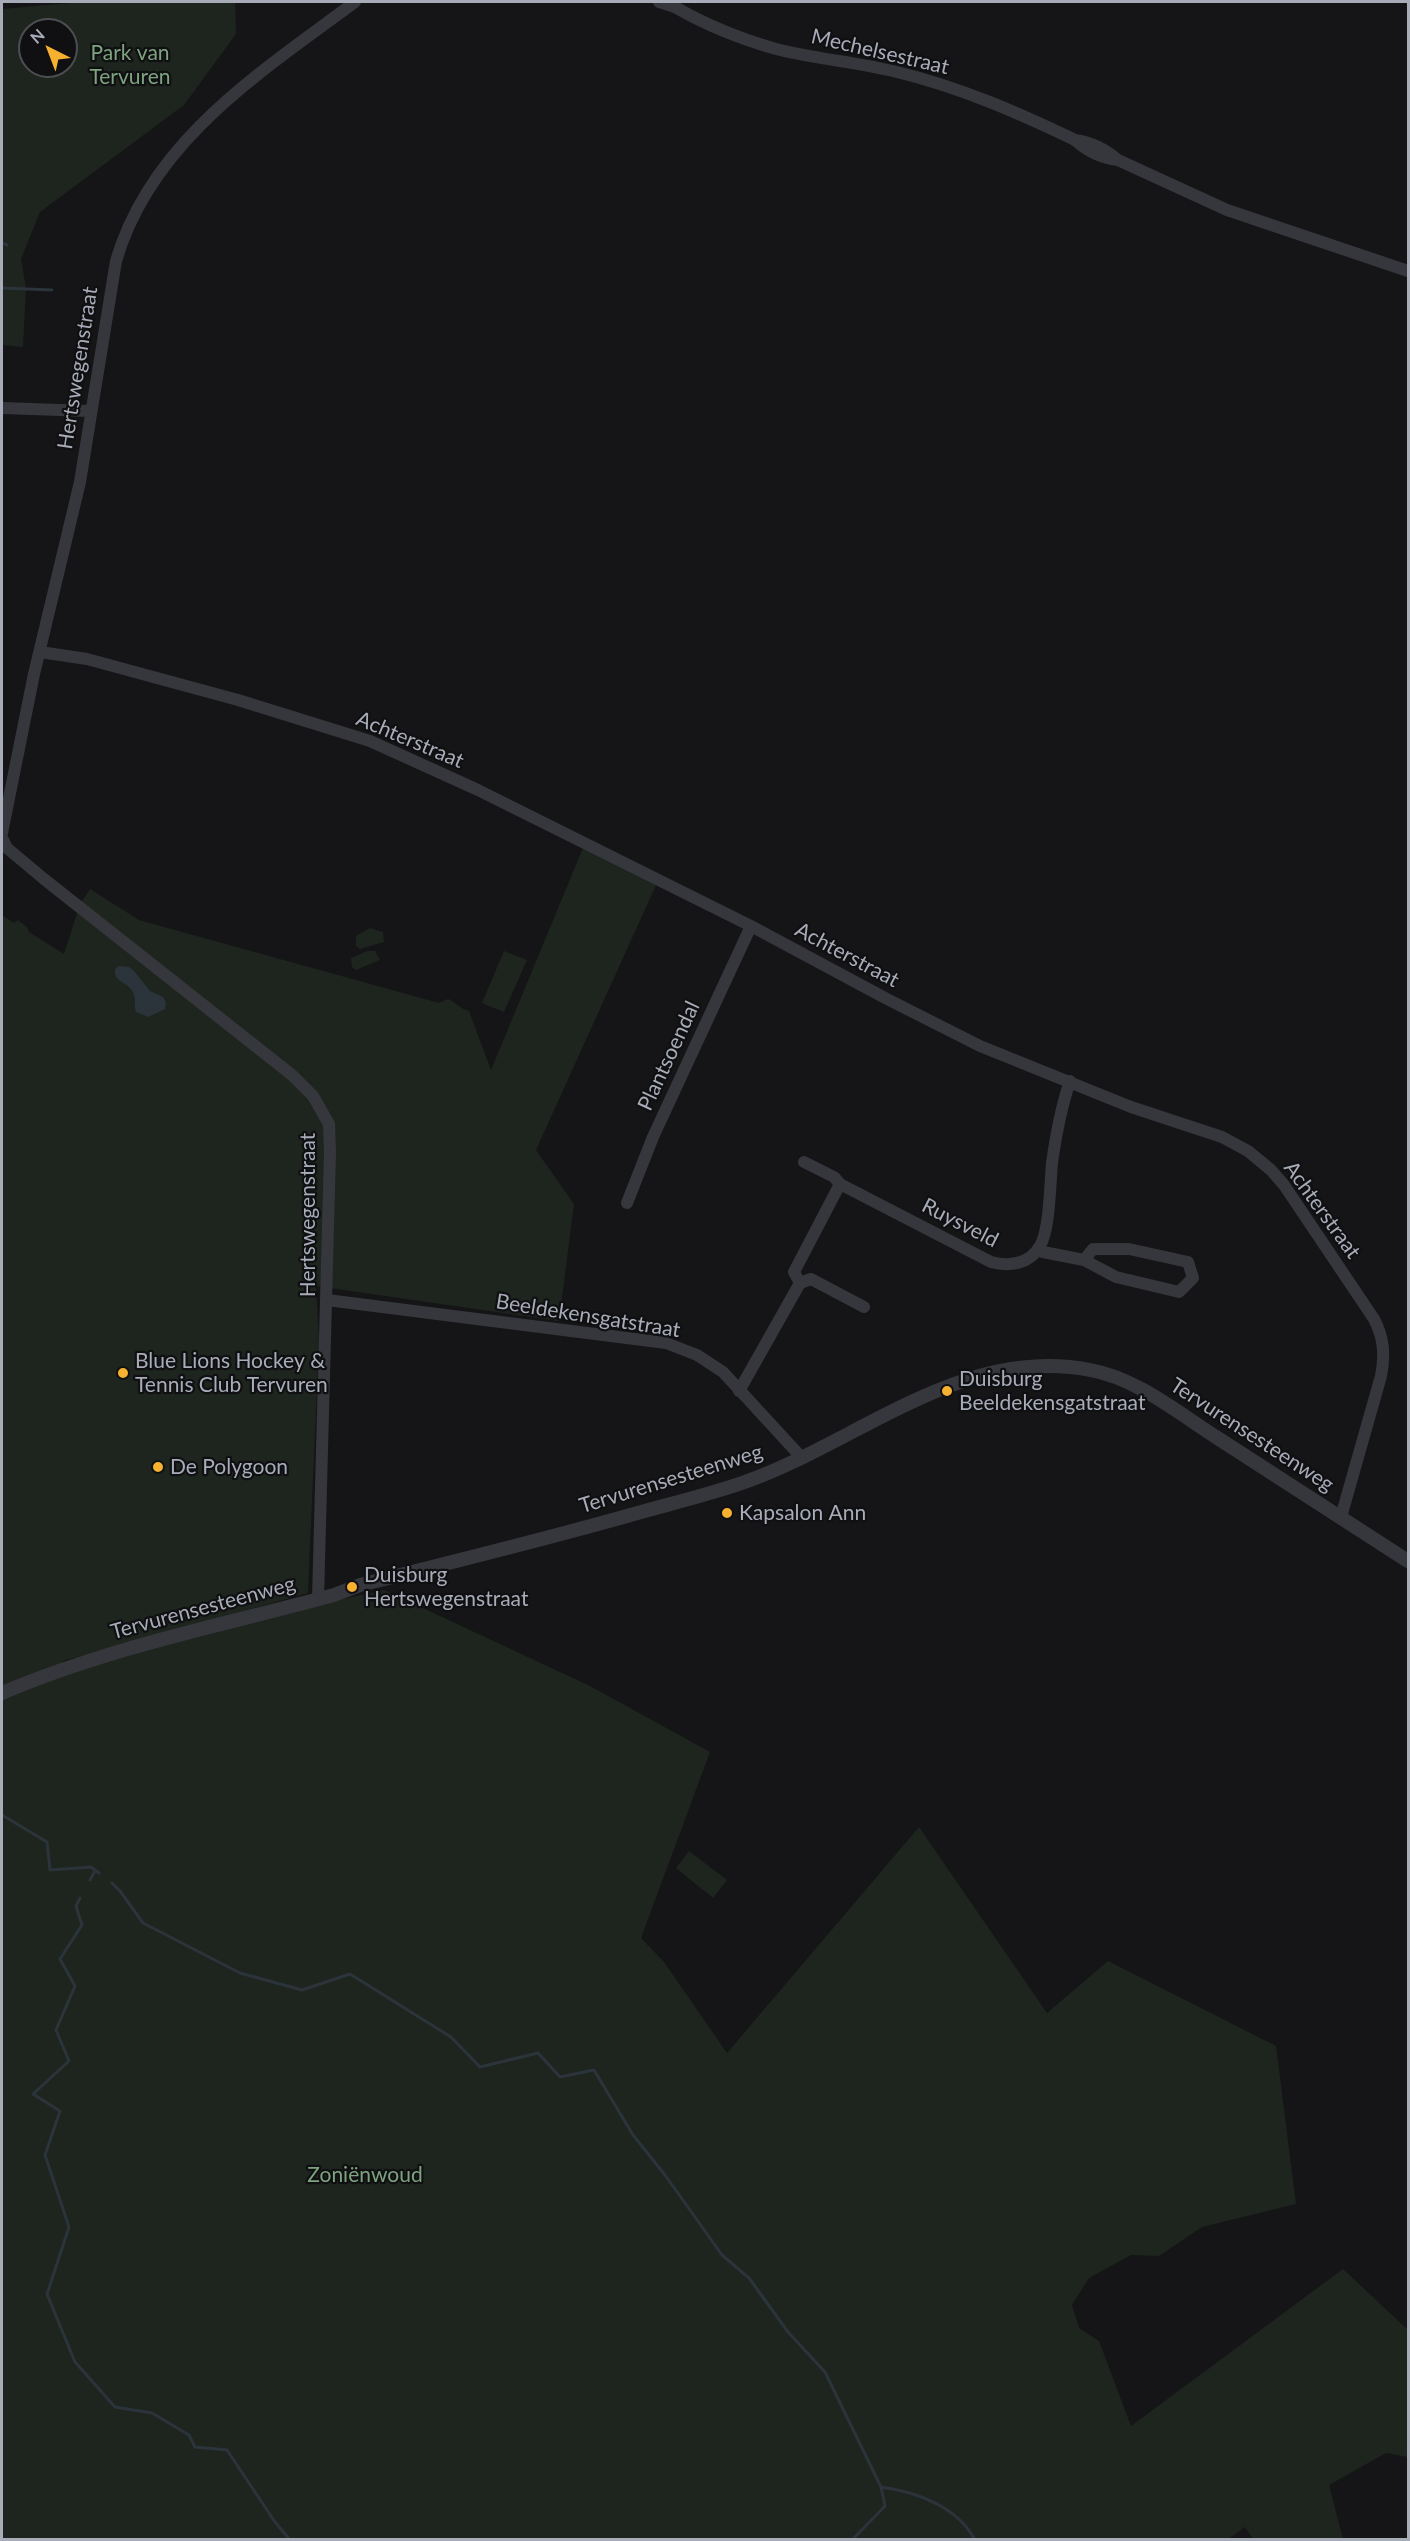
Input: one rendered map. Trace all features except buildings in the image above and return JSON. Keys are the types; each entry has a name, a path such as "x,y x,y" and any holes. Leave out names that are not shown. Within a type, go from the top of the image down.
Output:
{"street":[{"name":"Hertswegenstraat","path":"2,833 39,651 80,482 116,261 124,233 139,206 183,144 231,94 355,2"},
{"name":"Mechelsestraat","path":"659,2 673,4 712,26 776,49 896,72 961,90 1015,111 1075,140 1094,145 1118,160 1227,210 1408,271"},
{"path":"2,408 90,411"},
{"name":"Achterstraat","path":"39,651 87,659 238,700 370,741 478,790 751,926 980,1046 1131,1107 1222,1137 1263,1164 1290,1192 1374,1319 1383,1345 1382,1376 1341,1517"},
{"name":"Hertswegenstraat","path":"2,838 7,848 44,879 292,1075 314,1096 328,1124 330,1152 327,1300 318,1599"},
{"name":"Plantsoendal","path":"627,1203 653,1137 751,926"},
{"path":"1070,1081 1060,1113 1045,1231 1038,1249 1084,1260 1116,1276 1179,1292 1193,1278 1188,1262 1129,1249 1093,1249 1084,1260"},
{"name":"Ruysveld","path":"804,1162 834,1178 840,1184 991,1262 1006,1265 1020,1262 1038,1249"},
{"path":"800,1283 794,1272 840,1184"},
{"path":"740,1391 800,1283 811,1280 864,1307"},
{"name":"Beeldekensgatstraat","path":"327,1300 666,1343 697,1355 723,1372 802,1458"},
{"name":"Tervurensesteenweg","path":"2,1693 51,1672 318,1599 360,1585 551,1537 719,1490 802,1458 889,1411 940,1389 1010,1370 1061,1365 1093,1370 1150,1395 1408,1561"}],"green space":[{"name":"Park van Tervuren","path":"81,2 235,2 236,34 184,105 40,212 21,259 26,288 23,347 2,345 2,9"},
{"name":"Zoniënwoud","path":"583,848 657,883 536,1150 574,1204 559,1321 316,1286 319,1341 308,1593 63,1661 69,1672 316,1605 384,1590 590,1686 710,1752 641,1938 664,1962 727,2053 919,1827 1047,2013 1108,1961 1276,2046 1296,2204 1202,2227 1159,2256 1131,2255 1089,2278 1072,2305 1079,2328 1099,2341 1131,2426 1343,2269 1408,2330 1408,2457 1386,2453 1329,2485 1343,2539 1253,2539 1245,2527 1227,2540 2,2539 2,915 14,923 18,920 27,927 29,932 64,954 80,904 90,889 139,920 439,1003 448,999 469,1011 491,1070"},
{"path":"370,928 383,932 384,942 360,949 356,946 356,936"},
{"path":"367,951 375,951 380,960 356,970 352,967 351,958"},
{"path":"504,951 527,960 504,1012 482,1003"},
{"path":"689,1851 727,1880 713,1898 676,1868"}],"shaded area":[{"path":"119,966 129,967 150,991 163,997 166,1002 165,1009 148,1017 136,1012 133,992 115,974 115,969"}],"waterway":[{"path":"2,243 7,245"},
{"path":"2,288 52,290"},
{"path":"2,1815 47,1842 50,1870 91,1867 99,1873"},
{"path":"90,1880 95,1871"},
{"path":"112,1883 143,1923 240,1973 302,1990 350,1974 451,2037 480,2067 538,2053 560,2077 594,2070 633,2135 665,2175 722,2255 749,2278 788,2332 825,2372 881,2487 921,2497 947,2510 958,2518 975,2540"},
{"path":"80,1898 76,1906 82,1925 60,1959 75,1986 56,2030 69,2061 33,2094 60,2111 45,2155 69,2227 47,2294 75,2362 115,2407 152,2413 189,2435 195,2447 227,2450 275,2522 290,2540"},
{"path":"852,2540 885,2506 881,2487"}],"place":[{"name":"Blue Lions Hockey & Tennis Club Tervuren","path":"123,1373"},
{"name":"Duisburg Beeldekensgatstraat","path":"947,1391"},
{"name":"De Polygoon","path":"158,1467"},
{"name":"Kapsalon Ann","path":"727,1513"},
{"name":"Duisburg Hertswegenstraat","path":"352,1587"}]}
